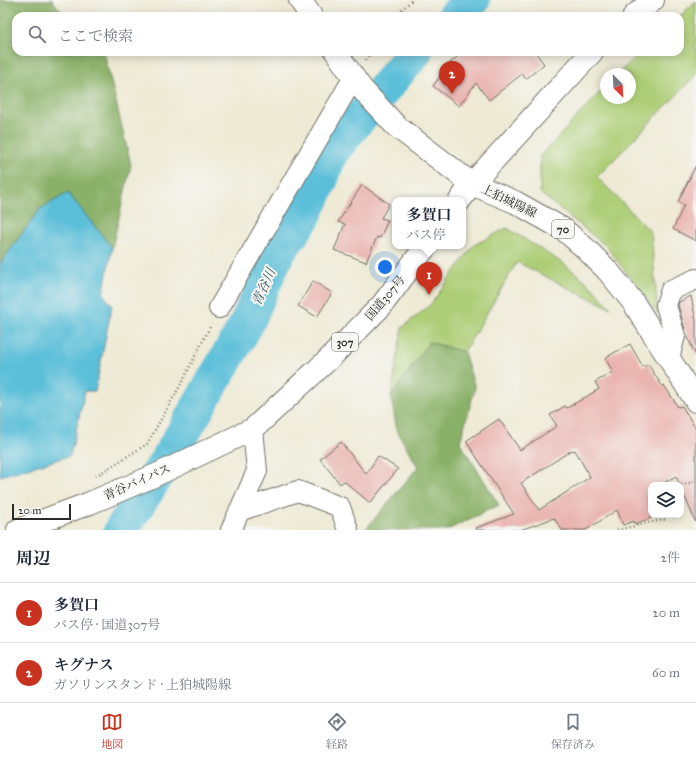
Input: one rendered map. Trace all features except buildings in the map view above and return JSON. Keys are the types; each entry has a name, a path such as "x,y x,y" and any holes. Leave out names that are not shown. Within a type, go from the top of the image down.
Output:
{"main road":[{"path":"300,0 308,12"},
{"path":"639,12 653,0"},
{"name":"上狛城陽線","path":"339,56 358,82 396,126 466,192 515,202 563,229 585,248 608,271 633,302 696,401"},
{"path":"466,192 588,56"},
{"name":"国道307号","path":"253,429 330,357 382,305 424,249"},
{"name":"青谷バイパス","path":"18,530 90,503 253,429"}],"street":[{"path":"219,308 358,82"},
{"path":"669,358 675,336 666,305 671,290 696,279"},
{"path":"231,530 257,471 253,429"},
{"path":"239,511 298,491 340,507 348,530"}],"path":[{"path":"400,12 412,0"},
{"path":"93,478 147,444 180,386 219,308"},
{"path":"684,484 696,482"},
{"path":"617,530 666,518"}],"green space":[{"path":"0,0 52,0 62,12 12,12 12,56 105,56 131,165 112,248 68,193 40,209 0,264"},
{"path":"696,1 696,75 597,177 651,232 658,314 606,246 540,193 540,156 600,92 600,104 636,104 636,68 624,68 636,56 684,56 684,12"},
{"path":"507,228 564,264 587,282 611,308 517,262 464,352 429,342 391,397 402,328 430,305 474,245"},
{"path":"429,342 464,352 475,388 460,442 499,505 447,530 365,530 418,467 397,431 391,397"}],"water":[{"path":"68,193 112,248 103,294 112,305 95,391 85,391 70,456 0,476 0,264 40,209"}],"waterway":[{"name":"青谷川","path":"460,12 473,0"},
{"name":"青谷川","path":"121,530 169,457 246,325 277,254 303,218 320,182 330,154 412,56"}],"place":[{"name":"キグナス","path":"452,94"},
{"name":"多賀口","path":"429,295"}]}
